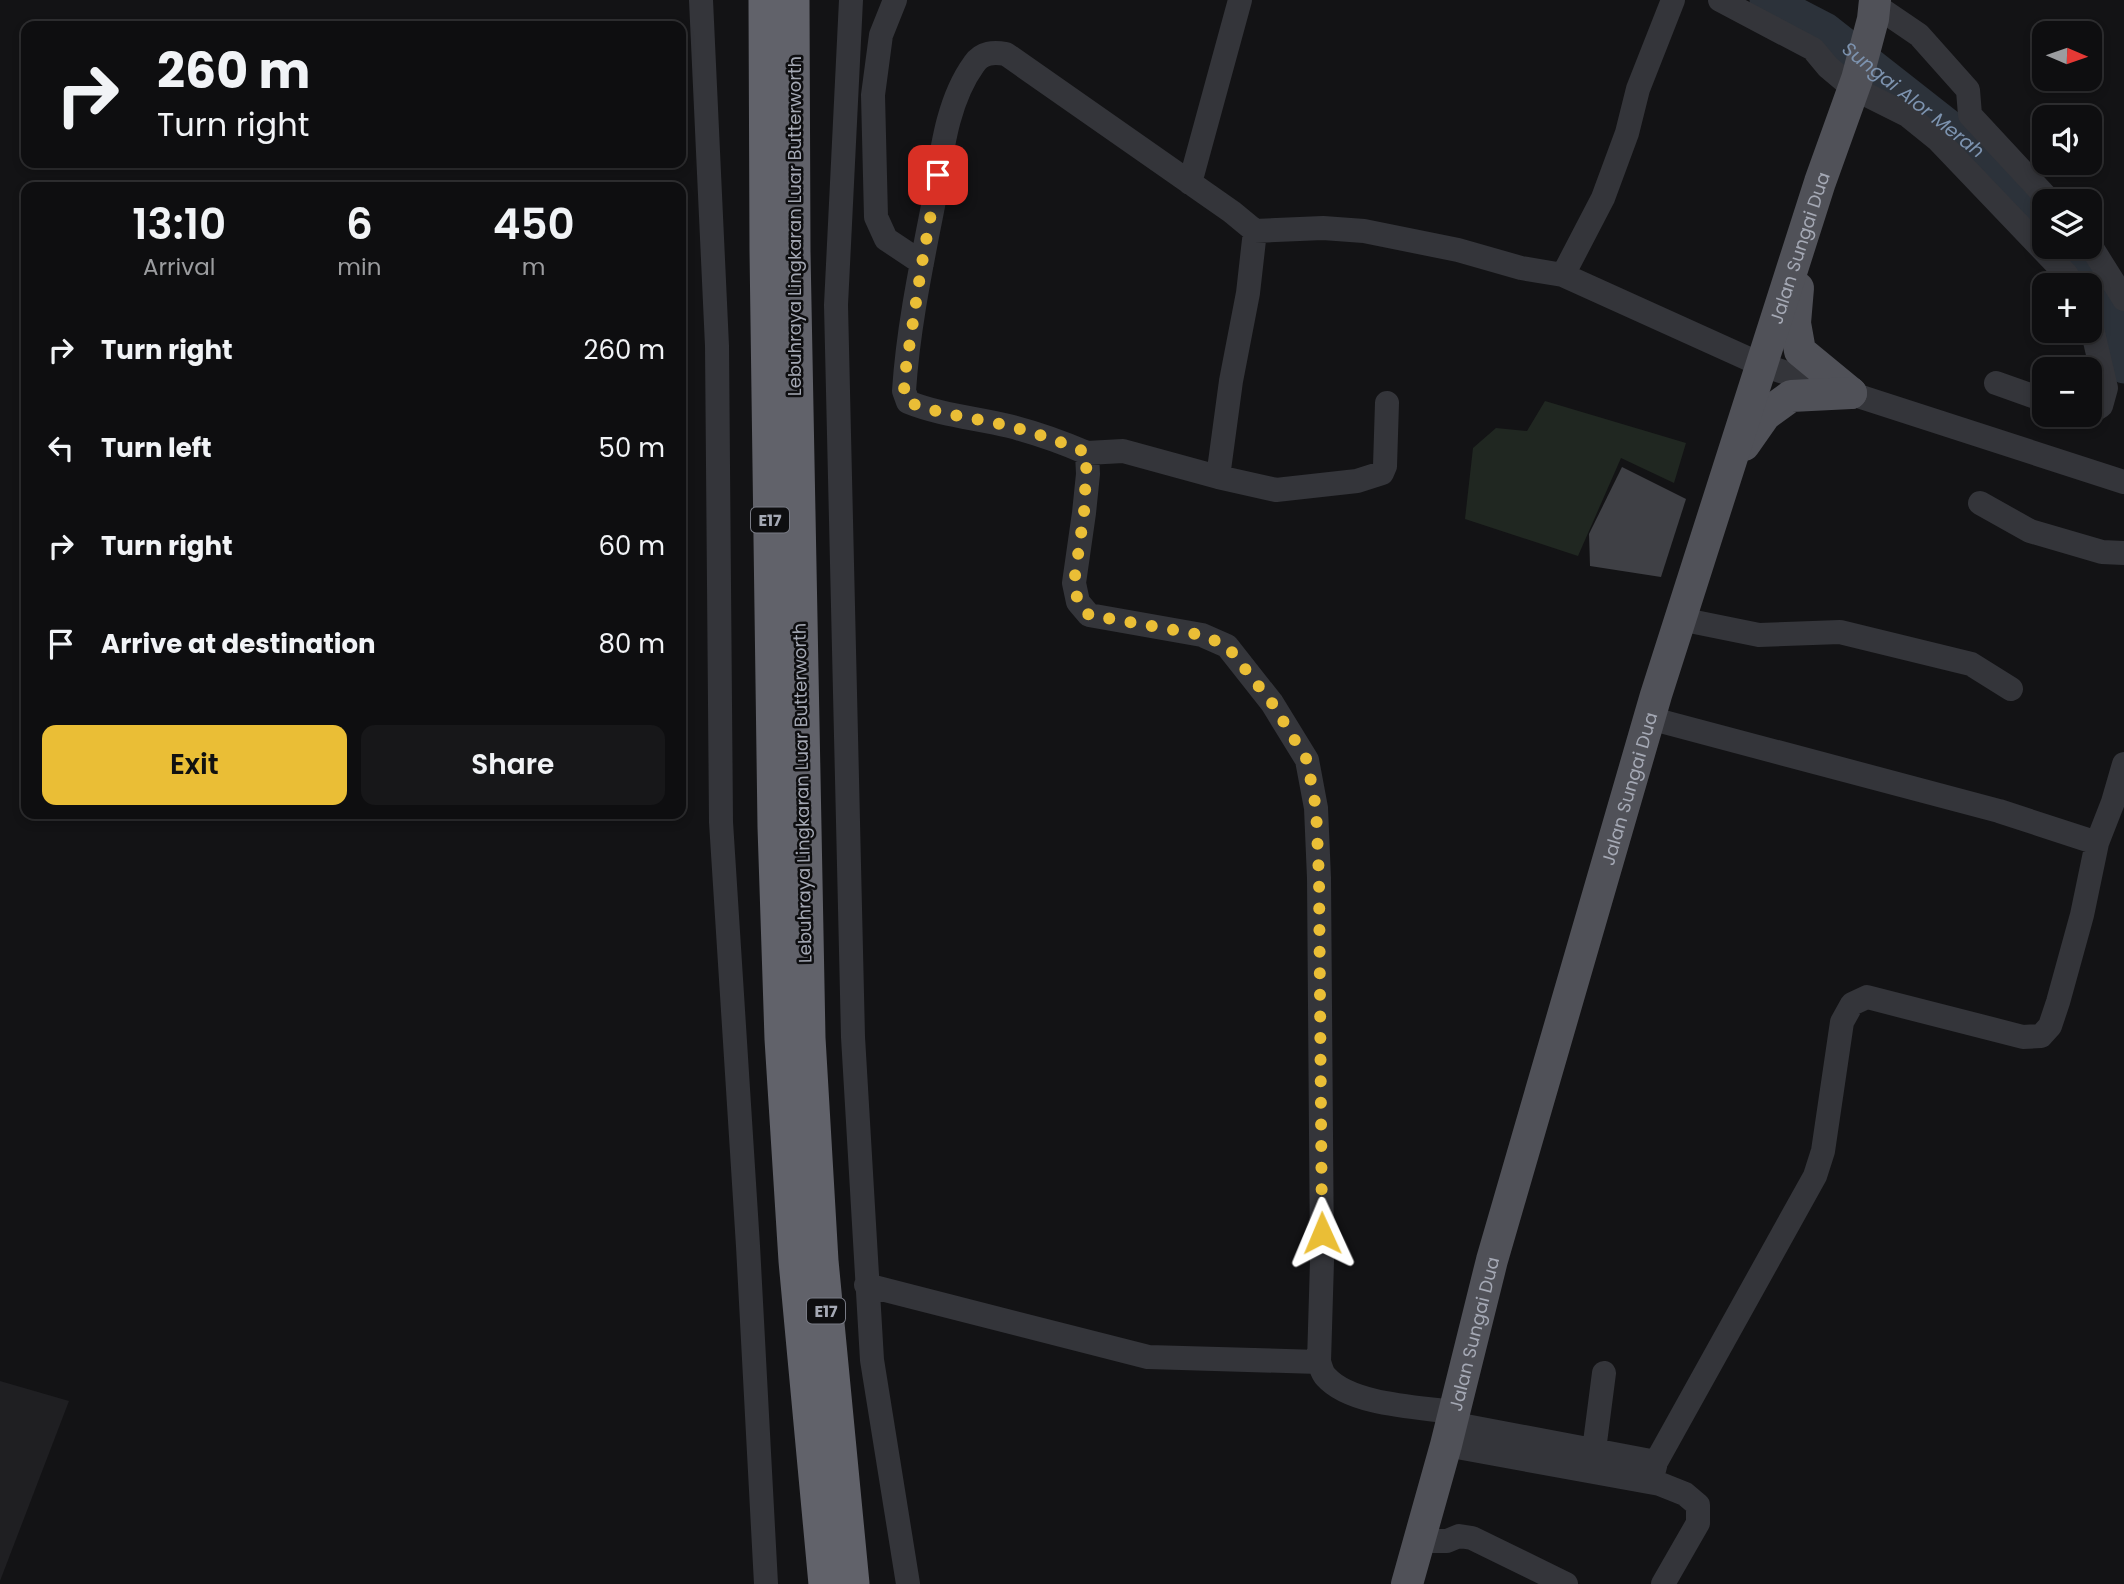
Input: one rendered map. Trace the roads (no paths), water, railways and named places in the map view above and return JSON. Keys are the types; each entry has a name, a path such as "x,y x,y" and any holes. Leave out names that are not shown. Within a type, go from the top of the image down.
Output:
{"highway":[{"name":"Lebuhraya Lingkaran Luar Butterworth","path":"766,0 766,250 775,827 852,1584"},
{"name":"Lebuhraya Lingkaran Luar Butterworth","path":"792,0 796,1261 826,1584"}],"main road":[{"name":"Jalan Sungai Dua","path":"1407,1584 1492,1259 1649,718 1855,83 1874,8"},
{"path":"1801,245 1795,323 1800,351 1851,393"},
{"path":"1730,464 1765,415 1791,396 1851,393"}],"street":[{"path":"701,0 717,360 721,822 766,1584"},
{"path":"851,0 836,305 853,1037 872,1360 908,1584"},
{"path":"895,0 881,35 873,95 876,217 886,239 922,263"},
{"path":"1190,183 1240,0"},
{"path":"1563,275 1603,198 1638,89 1673,0"},
{"path":"1720,0 1813,49 1828,67 1907,115 1938,139 2065,273"},
{"path":"1874,8 1919,35 1968,90 1970,115 2039,189"},
{"path":"1387,403 1385,467 1382,473 1357,481 1276,490 1123,451 1087,453 1010,426 923,408 908,402 904,391 905,374 946,134 956,98 975,62 991,52 1006,54 1028,67 1255,231 1323,228 1364,231 1458,250 1521,268 1563,275 1762,365 2115,479"},
{"path":"1218,477 1231,381 1248,293 1255,231"},
{"path":"2099,259 2124,299"},
{"path":"2102,371 2106,388 2102,402"},
{"path":"1996,383 2032,396"},
{"path":"1087,453 1084,513 1074,583 1078,602 1089,615 1202,635 1227,646 1272,703 1307,760 1316,808 1319,878 1322,1261 1319,1362 1324,1376 1342,1390 1450,1426 1653,1472"},
{"path":"1980,503 2030,531 2102,552 2124,553"},
{"path":"1680,619 1759,635 1840,632 1971,664 2011,689"},
{"path":"1649,718 1999,811 2097,844"},
{"path":"1653,1472 1815,1176 1823,1151 1842,1022 1852,1004 1867,997 2023,1037 2041,1036 2050,1026 2058,1002 2082,915 2097,844 2124,764"},
{"path":"866,1285 1148,1357 1319,1362"},
{"path":"1594,1450 1604,1373"},
{"path":"1450,1426 1594,1450 1653,1472 1685,1494 1698,1505 1698,1523 1663,1584"},
{"path":"1419,1541 1447,1541 1458,1536 1472,1538 1566,1584"}],"waterway":[{"name":"Sungai Alor Merah","path":"1767,0 1825,30 1988,158 2032,208"},
{"name":"Sungai Alor Merah","path":"2078,259 2103,286 2124,366"}]}
